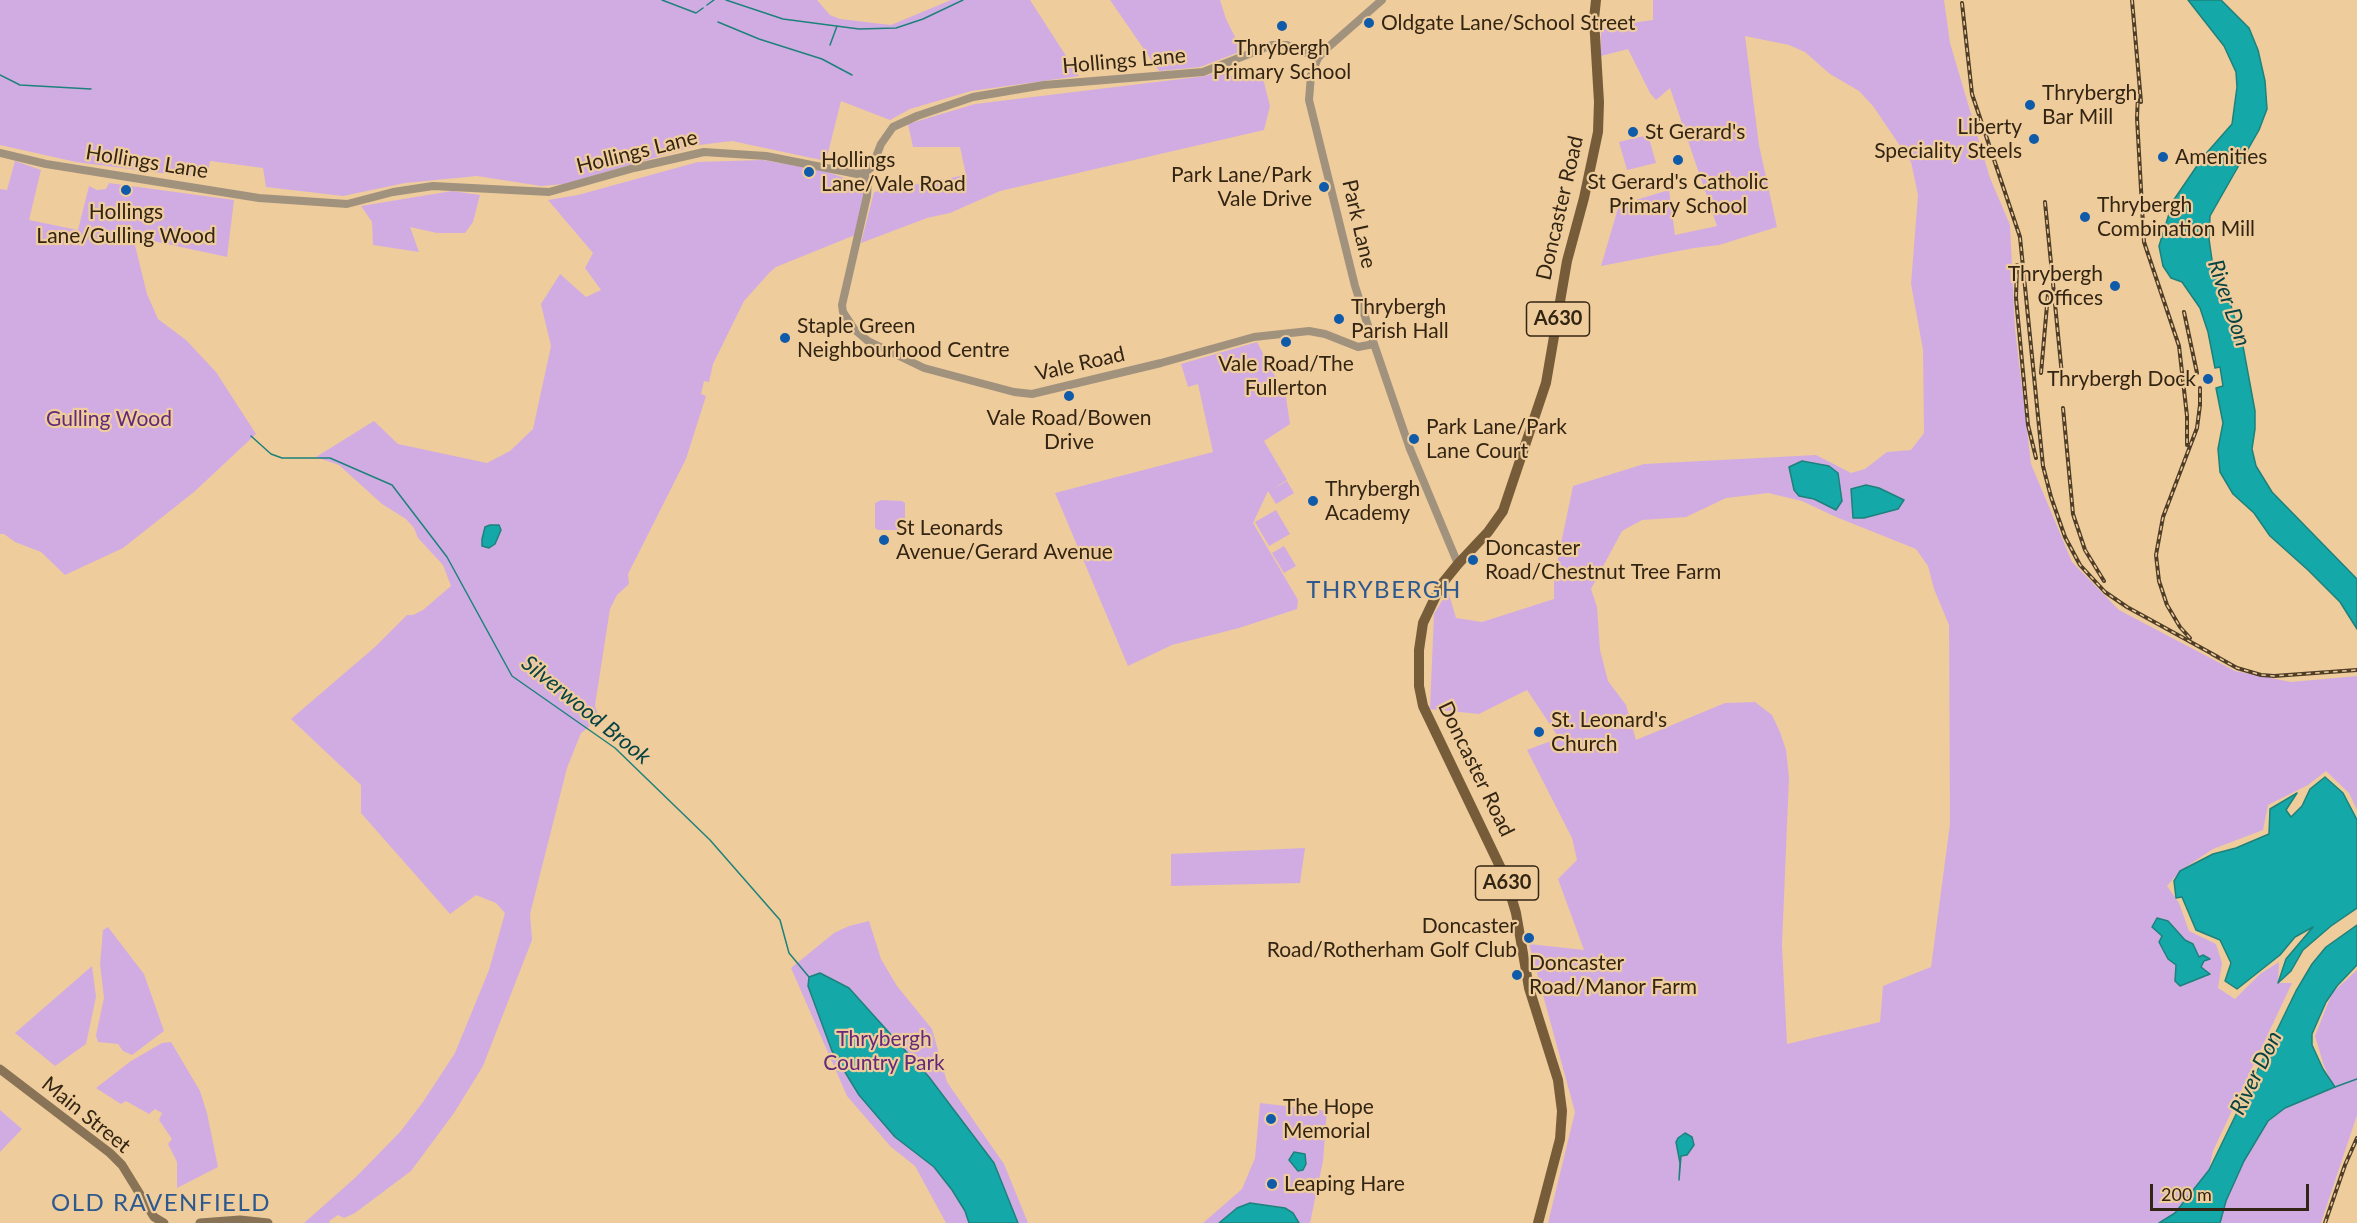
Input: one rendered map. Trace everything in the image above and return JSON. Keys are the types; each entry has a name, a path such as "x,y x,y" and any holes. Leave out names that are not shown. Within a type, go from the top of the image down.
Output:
{"main road":[{"name":"Doncaster Road","path":"1538,1223 1560,1139 1562,1111 1558,1080 1529,988 1516,913 1506,879 1420,698 1419,650 1423,623 1433,599 1458,564 1493,527 1503,511 1546,383 1567,261 1584,198 1598,132 1599,102 1595,54 1596,0"},
{"name":"Main Street","path":"0,1069 110,1153 122,1165 154,1217 164,1223"},
{"path":"200,1223 240,1220 268,1223"}],"street":[{"path":"1318,58 1382,0"},
{"name":"Hollings Lane","path":"0,153 46,164 259,198 347,204 393,192 433,186 540,192 570,187 704,152 766,156 857,174 864,173 872,167 881,144 893,127 917,116 973,97 1044,85 1203,72 1272,45 1287,45 1318,58"},
{"name":"Park Lane","path":"1318,58 1309,82 1310,100 1355,286 1410,449 1458,564"},
{"name":"Vale Road","path":"864,173 868,190 842,305 843,312 861,335 924,368 1014,392 1032,394 1161,363 1254,337 1310,331 1325,334 1358,347 1374,344"}],"green space":[{"path":"0,0 817,0 830,15 840,19 891,25 951,0 1030,0 1079,76 971,91 910,109 890,120 841,101 826,161 732,141 699,145 564,184 541,186 477,176 405,183 343,196 266,187 263,168 210,161 207,179 76,162 0,145"},
{"path":"1110,0 1220,0 1226,19 1242,51 1200,67 1159,71"},
{"path":"1653,0 1944,0 1950,43 1990,178 2010,225 2015,329 2031,464 2072,562 2119,610 2235,671 2291,682 2357,676 2357,810 2349,793 2326,771 2308,785 2268,805 2263,830 2213,849 2180,871 2167,886 2179,903 2189,931 2216,944 2222,963 2218,988 2235,999 2260,974 2279,962 2278,983 2292,983 2213,1151 2209,1170 2175,1213 2159,1223 1548,1223 1575,1112 1529,944 1584,950 1558,879 1577,860 1572,838 1527,750 1559,738 1527,690 1479,714 1430,709 1434,614 1448,591 1456,618 1482,622 1554,599 1554,577 1573,486 1644,464 1816,455 1851,473 1865,469 1887,452 1911,450 1924,433 1923,350 1911,284 1918,195 1911,162 1873,106 1859,91 1830,74 1805,52 1789,45 1745,36 1759,145 1777,227 1719,245 1601,266 1619,205 1669,190 1675,235 1717,226 1670,88 1656,100 1650,93 1628,49 1601,56 1601,27 1653,20","holes":["1768,493 1802,501 1916,549 1928,566 1934,589 1949,625 1950,824 1931,967 1883,986 1880,1022 1787,1044 1782,945 1789,777 1786,750 1780,732 1772,715 1755,702 1725,703 1636,740 1626,705 1608,681 1600,650 1597,607 1591,589 1622,531 1642,520 1686,517 1726,498","2168,921 2185,940 2193,944 2199,957 2209,959 2204,961 2201,967 2209,974 2175,973 2176,965 2168,959 2159,942"]},
{"path":"1223,70 1231,76 1261,70 1270,106 1264,130 1000,191 950,213 927,218 861,243 874,192 966,175 960,147 913,147 908,124 975,104 1206,76"},
{"path":"1648,135 1656,163 1627,170 1619,142"},
{"path":"763,160 824,171 859,183 864,191 855,235 776,267 770,272 744,301 713,364 709,382 704,381 701,394 706,396 686,459 628,574 629,584 617,595 610,609 595,705 599,719 581,733 567,768 530,914 532,940 483,1066 454,1113 411,1171 355,1213 344,1218 338,1215 329,1221 330,1223 304,1223 356,1177 400,1132 455,1053 489,970 505,913 496,903 476,895 450,914 361,813 361,785 291,719 375,647 407,615 423,610 451,586 443,565 418,538 414,528 406,519 382,504 339,465 316,457 374,421 398,444 487,463 510,451 533,429 551,346 541,304 560,274 586,297 601,290 585,268 593,253 548,200 578,195 698,162"},
{"name":"Gulling Wood","path":"15,161 41,170 29,220 78,230 89,186 97,190 106,189 109,183 234,200 227,257 139,238 134,241 147,294 158,319 186,340 216,372 256,434 194,492 123,548 65,575 41,552 0,534 0,189 7,190"},
{"path":"452,191 480,195 473,222 465,233 437,233 410,227 419,252 373,245 372,222 361,206"},
{"path":"1257,342 1286,397 1290,424 1264,441 1287,480 1271,490 1287,481 1294,493 1276,504 1268,491 1253,523 1298,600 1297,609 1239,628 1172,645 1128,666 1055,493 1213,452 1198,384 1188,387 1181,364"},
{"path":"881,500 905,503 905,528 878,530 875,528 875,503"},
{"path":"1276,510 1290,534 1269,546 1255,522"},
{"path":"1284,546 1296,566 1284,573 1272,553"},
{"path":"1305,848 1300,883 1171,886 1171,854"},
{"name":"Thrybergh Country Park","path":"869,921 881,959 897,986 932,1029 947,1082 1004,1164 1028,1223 946,1223 915,1166 891,1147 847,1096 791,968 834,933"},
{"path":"108,927 144,974 164,1031 132,1055 123,1051 118,1044 98,1042 96,1035 104,998 100,964 103,930"},
{"path":"92,966 96,997 86,1044 55,1066 15,1033"},
{"path":"2357,970 2357,1115 2321,1223 2220,1223 2226,1201 2244,1161 2268,1121 2285,1108 2334,1087 2324,1066 2315,1036 2332,993"},
{"path":"171,1042 200,1091 218,1167 177,1188 177,1162 168,1144 172,1139 159,1120 162,1113 155,1109 149,1114 126,1101 121,1104 96,1088 131,1061 162,1043"},
{"path":"1260,1103 1327,1111 1323,1161 1310,1223 1203,1223 1242,1189 1255,1158"},
{"path":"0,1110 22,1129 0,1152"}],"water":[{"name":"River Don","path":"2188,0 2221,0 2249,28 2258,50 2265,81 2267,109 2259,130 2210,216 2209,239 2213,267 2229,299 2243,346 2255,411 2252,449 2256,466 2272,492 2357,579 2357,629 2340,602 2270,536 2254,513 2233,494 2220,472 2218,449 2223,423 2216,388 2223,386 2220,367 2215,368 2208,332 2200,308 2182,282 2171,278 2163,266 2159,246 2173,201 2203,157 2232,124 2237,87 2236,72 2224,46"},
{"path":"1802,461 1829,466 1838,473 1842,501 1836,510 1814,499 1799,496 1794,490 1789,467"},
{"path":"1866,485 1879,488 1904,500 1898,509 1864,518 1853,518 1851,489"},
{"path":"499,525 501,530 495,544 489,548 482,546 482,539 485,527"},
{"path":"2325,777 2343,793 2357,820 2357,908 2303,950 2291,971 2278,983 2286,959 2313,927 2295,937 2280,955 2237,989 2225,981 2231,963 2220,940 2196,930 2182,897 2176,898 2174,881 2180,871 2213,854 2236,848 2269,834 2270,809 2297,793 2286,810 2291,817 2302,806 2310,789"},
{"path":"2157,918 2168,921 2185,940 2193,944 2199,957 2203,955 2210,959 2204,961 2201,967 2210,974 2180,986 2175,981 2176,965 2168,959 2159,942 2162,936 2152,927"},
{"path":"2357,925 2357,965 2337,986 2326,1002 2312,1034 2312,1045 2323,1069 2335,1087 2285,1108 2268,1121 2244,1161 2226,1201 2220,1223 2159,1223 2175,1213 2209,1170 2296,991 2312,964 2326,947"},
{"path":"820,973 849,988 929,1077 994,1163 1018,1223 969,1223 965,1211 952,1190 934,1167 895,1137 859,1095 832,1051 808,986 809,977"},
{"path":"1685,1133 1692,1137 1694,1145 1687,1155 1681,1156 1679,1180 1680,1163 1676,1142"},
{"path":"1294,1152 1305,1154 1306,1164 1303,1170 1298,1171 1289,1160"},
{"path":"1250,1203 1285,1208 1293,1213 1299,1223 1219,1223 1237,1208"}],"waterway":[{"path":"662,0 696,13 703,8"},
{"path":"707,5 714,0"},
{"path":"726,0 783,19 859,29 896,28 923,19 963,0"},
{"path":"718,22 759,39 822,59 852,75"},
{"path":"830,45 837,26"},
{"path":"0,75 20,85 91,89"},
{"name":"Silverwood Brook","path":"251,436 271,454 282,458 330,458 392,485 447,557 512,676 615,748 710,840 780,920 789,953 809,977"},
{"path":"2335,1087 2357,1079"}],"railway":[{"path":"2132,0 2141,102"},
{"path":"1962,3 1972,94 2020,237 2043,466 2065,537 2080,565 2105,592 2127,607 2218,657"},
{"path":"2138,94 2137,118 2144,242 2179,346 2187,416 2187,445"},
{"path":"2045,202 2062,375"},
{"path":"2017,265 2016,298 2028,425 2036,458"},
{"path":"2041,373 2048,294"},
{"path":"2184,312 2197,373"},
{"path":"2190,638 2180,627 2167,605 2159,581 2156,555 2163,517 2197,428 2200,388"},
{"path":"2063,408 2073,514 2085,550 2104,581"},
{"path":"2212,654 2237,668 2261,675 2357,670"},
{"path":"2325,1223 2357,1138"}],"place":[{"name":"Oldgate Lane/School Street","path":"1369,23"},
{"name":"Thrybergh Primary School","path":"1282,26"},
{"name":"Thrybergh Bar Mill","path":"2030,105"},
{"name":"St Gerard's","path":"1633,132"},
{"name":"Liberty Speciality Steels","path":"2034,139"},
{"name":"Amenities","path":"2163,157"},
{"name":"St Gerard's Catholic Primary School","path":"1678,160"},
{"name":"Hollings Lane/Vale Road","path":"809,172"},
{"name":"Park Lane/Park Vale Drive","path":"1324,187"},
{"name":"Hollings Lane/Gulling Wood","path":"126,190"},
{"name":"Thrybergh Combination Mill","path":"2085,217"},
{"name":"Thrybergh Offices","path":"2115,286"},
{"name":"Thrybergh Parish Hall","path":"1339,319"},
{"name":"Staple Green Neighbourhood Centre","path":"785,338"},
{"name":"Vale Road/The Fullerton","path":"1286,342"},
{"name":"Thrybergh Dock","path":"2208,379"},
{"name":"Vale Road/Bowen Drive","path":"1069,396"},
{"name":"Park Lane/Park Lane Court","path":"1414,439"},
{"name":"Thrybergh Academy","path":"1313,501"},
{"name":"St Leonards Avenue/Gerard Avenue","path":"884,540"},
{"name":"Doncaster Road/Chestnut Tree Farm","path":"1473,560"},
{"name":"St. Leonard's Church","path":"1539,732"},
{"name":"Doncaster Road/Rotherham Golf Club","path":"1529,938"},
{"name":"Doncaster Road/Manor Farm","path":"1517,975"},
{"name":"The Hope Memorial","path":"1271,1119"},
{"name":"Leaping Hare","path":"1272,1184"}],"district":[{"name":"THRYBERGH","path":"1384,590"},
{"name":"OLD RAVENFIELD","path":"161,1203"}]}
